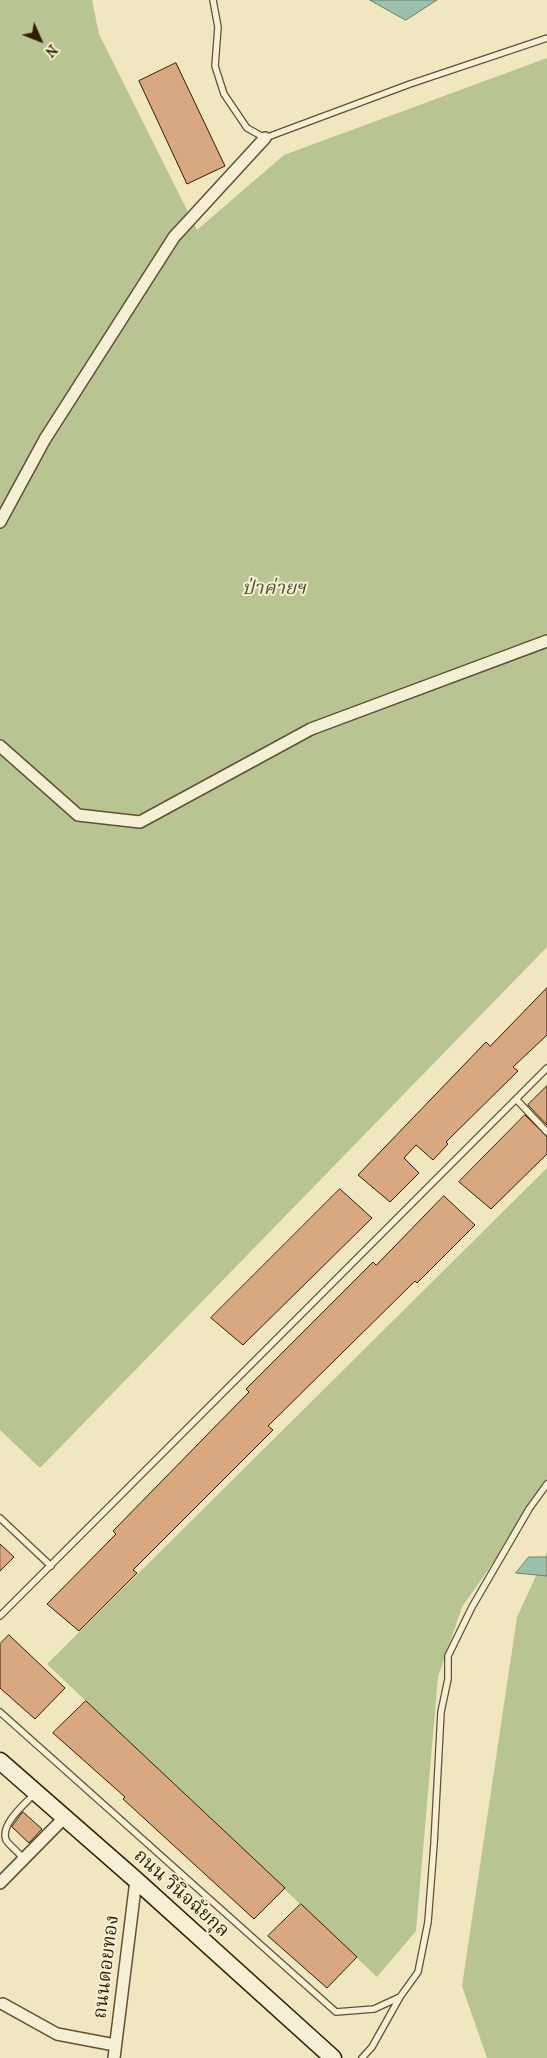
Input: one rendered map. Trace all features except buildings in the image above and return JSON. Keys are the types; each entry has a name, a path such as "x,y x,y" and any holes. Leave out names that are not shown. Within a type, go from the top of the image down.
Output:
{"street":[{"path":"0,522 45,439 174,237 265,138"},
{"path":"0,746 78,815 140,822 311,729 547,641"},
{"name":"ถนน วินิจฉัยกุล","path":"0,1761 136,1880 333,2058"},
{"path":"0,1883 64,1818"},
{"name":"ถนนดอยทอง","path":"114,2058 136,1880"},
{"path":"3,2004 56,2034 115,2045"}],"lane":[{"path":"213,0 218,27 215,66 224,94 247,128 265,138 410,84 547,38"},
{"path":"0,1616 547,1068"},
{"path":"516,1099 547,1132"},
{"path":"362,2058 372,2048 400,1997 418,1972 428,1922 441,1712 448,1679 448,1656 482,1591 529,1509 547,1484"},
{"path":"0,1518 50,1566"},
{"path":"0,1712 336,2012 374,2010 400,1997"},
{"path":"20,1855 6,1839 5,1832 8,1822 36,1792"}],"green space":[{"name":"ป่าค่ายฯ","path":"0,0 92,0 99,34 197,230 284,155 547,58 547,947 40,1468 0,1430"},
{"path":"547,1168 547,1486 462,1607 438,1677 416,1931 377,1977 47,1664"},
{"path":"547,1552 547,2058 487,2058 462,1986 517,1617"}],"shaded area":[{"path":"370,0 437,0 406,20"},
{"path":"529,1557 547,1557 547,1576 516,1573"}]}
